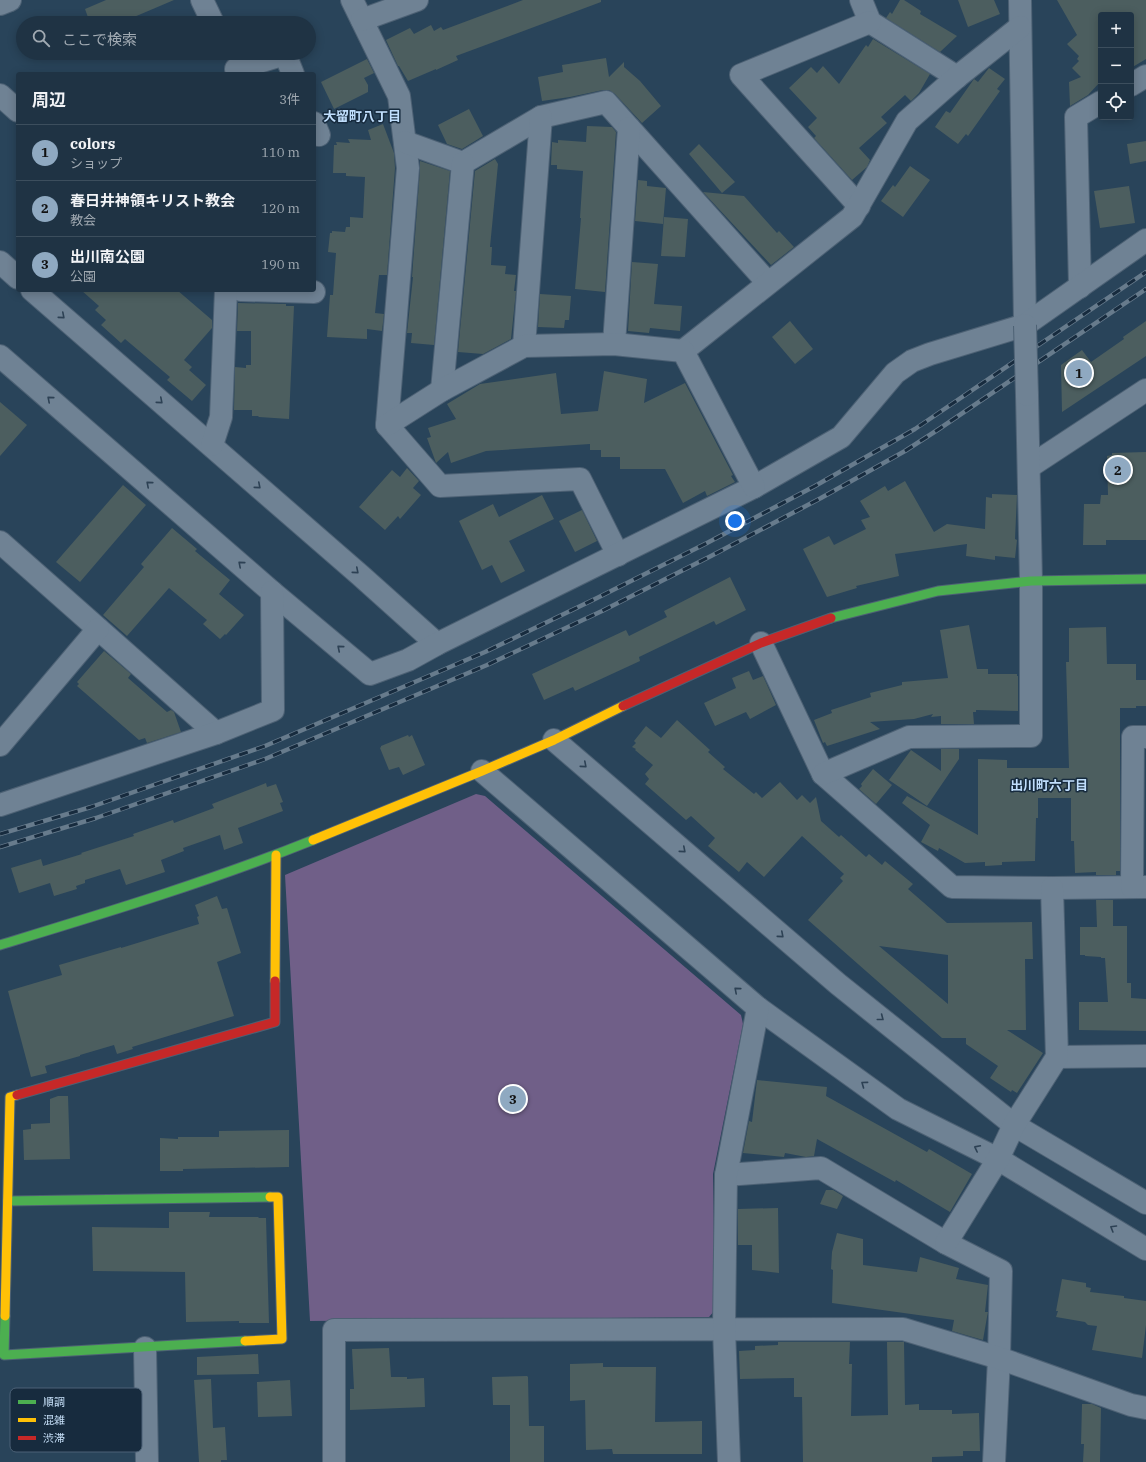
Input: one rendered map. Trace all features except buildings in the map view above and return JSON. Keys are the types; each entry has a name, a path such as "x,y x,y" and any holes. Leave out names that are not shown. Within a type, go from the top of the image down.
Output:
{"street":[{"path":"0,4 10,0"},
{"path":"202,0 210,16"},
{"path":"352,0 399,96 408,168 387,425 440,486 580,479 618,555"},
{"path":"362,20 417,0"},
{"path":"861,0 870,22 958,77"},
{"path":"823,774 909,737 1032,736 1032,581 1020,0"},
{"path":"858,206 741,75 870,22"},
{"path":"387,425 442,390 524,346 614,344 683,351 852,216 907,121 958,77 1020,27"},
{"path":"229,65 254,60"},
{"path":"288,60 293,72"},
{"path":"1133,84 1146,76"},
{"path":"0,95 16,108"},
{"path":"463,163 541,117 606,102 768,283"},
{"path":"1080,287 1076,117 1098,104"},
{"path":"524,346 541,117"},
{"path":"614,344 629,128"},
{"path":"405,142 463,163"},
{"path":"442,390 463,163"},
{"path":"0,356 272,592 370,674 408,660 437,644 754,487 841,437 895,372 912,361 930,354 1026,325 1146,240"},
{"path":"0,262 16,276"},
{"path":"34,292 212,445 437,644"},
{"path":"212,445 221,417 226,292"},
{"path":"683,351 754,487"},
{"path":"1030,467 1146,390"},
{"path":"0,542 216,733"},
{"path":"0,945 123,908 276,855 554,740 638,698 761,643 825,620 938,591 1032,581 1146,579"},
{"path":"0,805 216,733 273,710 272,592"},
{"path":"0,745 98,629"},
{"path":"761,643 823,774 952,887 1139,887 1133,737 1146,737"},
{"path":"554,740 838,984 1014,1125 1146,1203"},
{"path":"482,771 758,1008 898,1109 998,1159 1146,1249"},
{"path":"8,1201 278,1197 282,1339 4,1355 10,1097 275,1022 276,855"},
{"path":"946,1243 998,1159 1014,1125 1057,1057 1052,888"},
{"path":"729,1462 724,1329 726,1175 758,1008"},
{"path":"1057,1057 1146,1056"},
{"path":"726,1175 821,1168 946,1243 1001,1271 994,1462"},
{"path":"334,1462 334,1330 903,1330 999,1358 1131,1405 1146,1408"},
{"path":"145,1348 147,1462"}],"shaded area":[{"path":"476,794 485,796 741,1015 743,1024 713,1174 715,1310 709,1317 310,1321 285,875"}],"railway":[{"path":"0,834 91,807 265,746 485,652 597,598 707,543 815,486 915,429 1146,272"},
{"path":"0,847 96,818 265,759 487,665 602,611 821,498 905,451 1146,289"}],"traffic: fast":[{"path":"831,618 938,591 1031,581 1146,579"},
{"path":"0,945 197,883 313,840"},
{"path":"8,1201 270,1197"},
{"path":"5,1316 4,1355 245,1341"}],"traffic: slow":[{"path":"313,840 554,740 623,706"},
{"path":"275,981 276,855"},
{"path":"5,1316 10,1097 17,1095"},
{"path":"245,1341 282,1339 278,1197 270,1197"}],"traffic: jam":[{"path":"623,706 761,643 831,618"},
{"path":"17,1095 275,1022 275,981"}],"place":[{"name":"colors","path":"1079,373"},
{"name":"春日井神領キリスト教会","path":"1118,470"},
{"name":"出川南公園","path":"513,1099"}],"district":[{"name":"大留町八丁目","path":"362,116"},
{"name":"出川町六丁目","path":"1049,785"}]}
